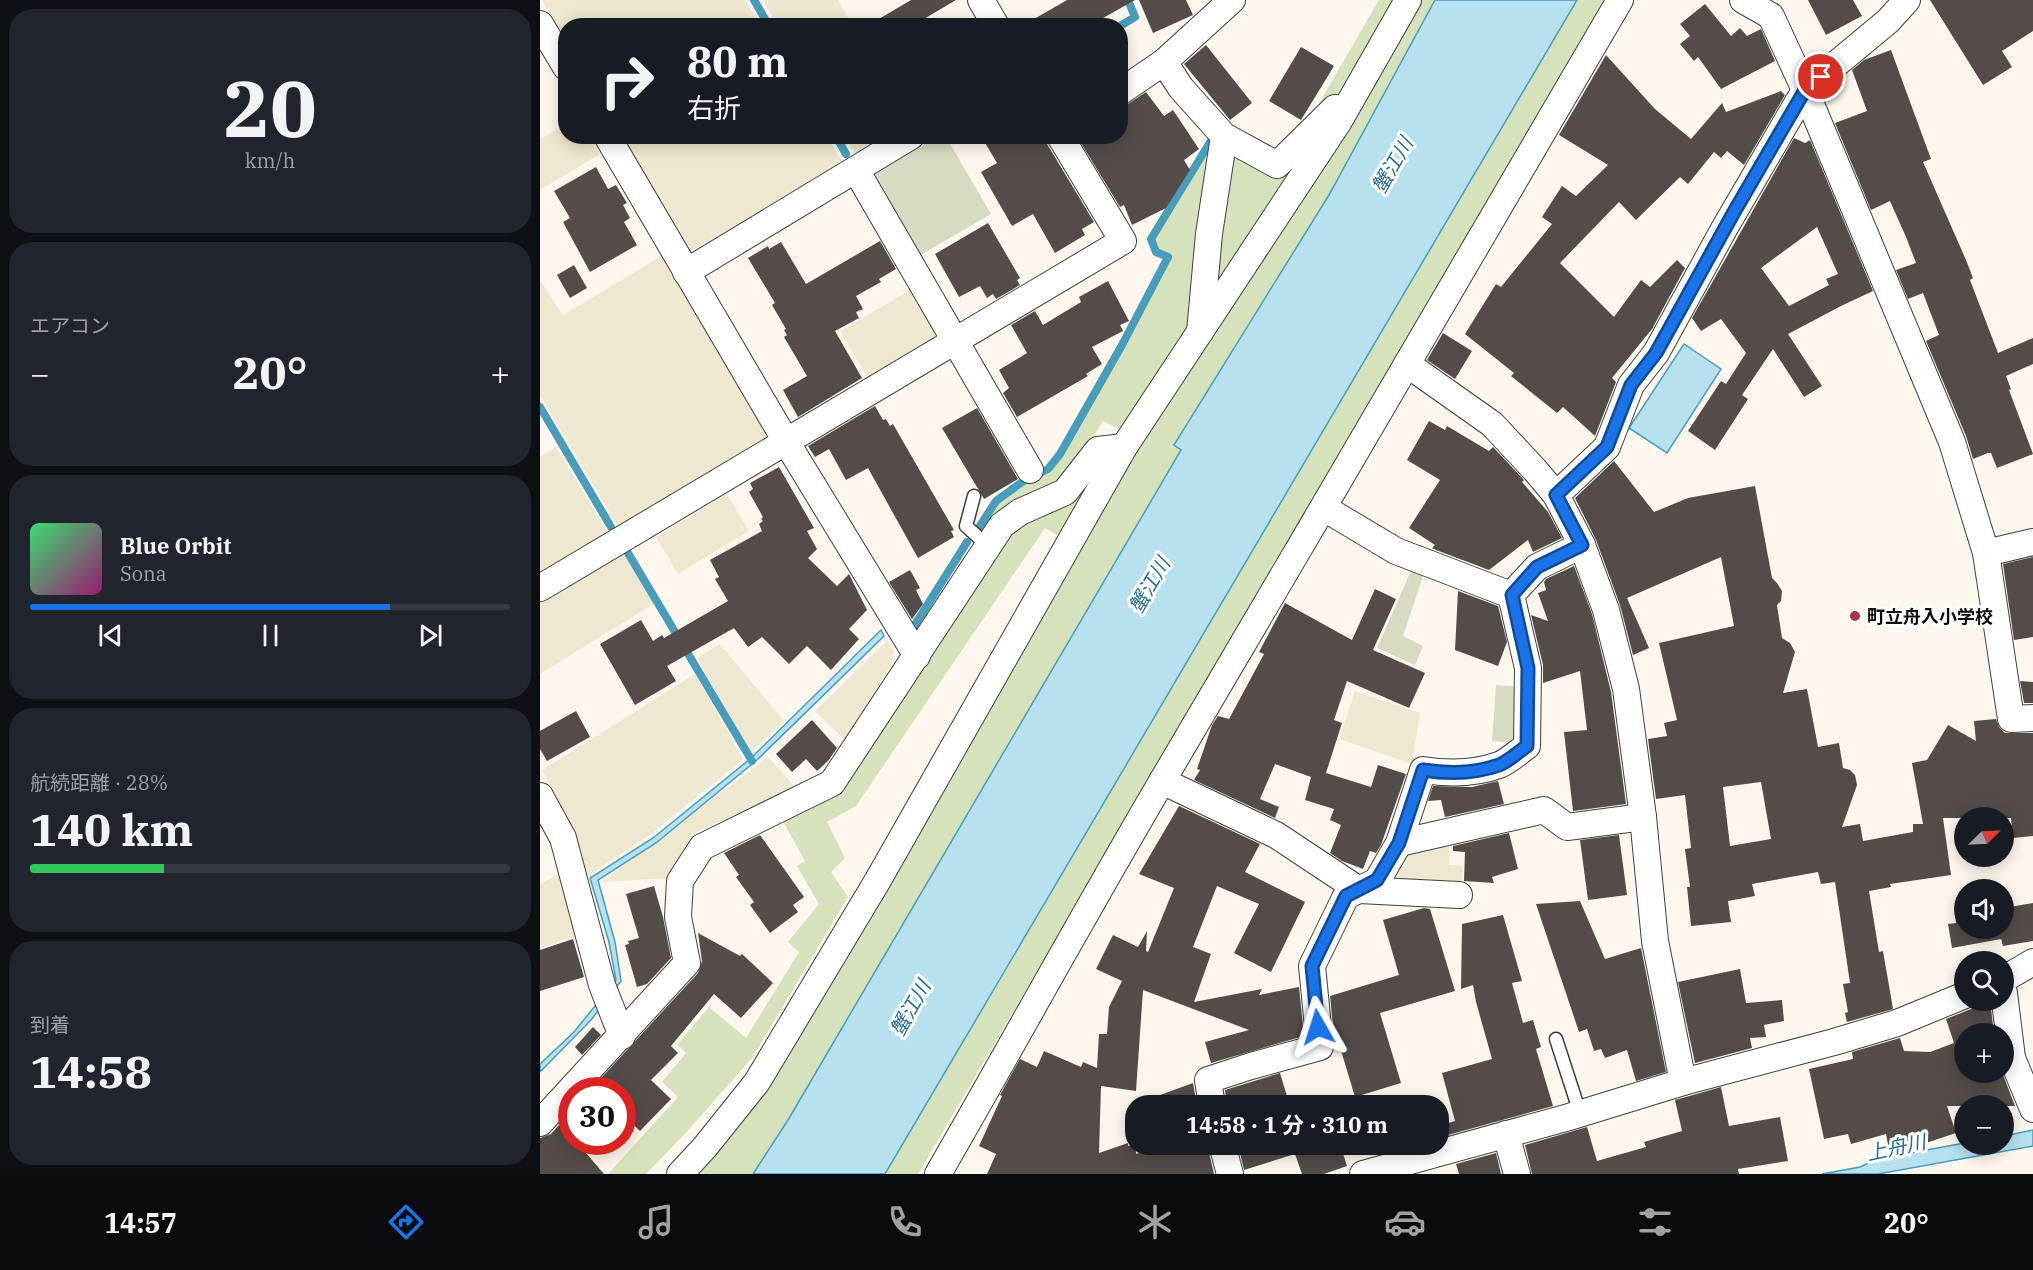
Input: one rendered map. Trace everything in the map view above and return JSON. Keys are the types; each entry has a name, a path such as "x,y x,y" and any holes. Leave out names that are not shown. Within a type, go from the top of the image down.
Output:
{"street":[{"path":"981,0 991,18"},
{"path":"680,1174 705,1147 757,1082 878,880 1124,447 1338,121 1408,0"},
{"path":"938,1174 1162,781 1620,0"},
{"path":"1743,0 1771,16 1805,90 1952,442 1986,554 2011,719 2033,718"},
{"path":"1556,495 1607,447 1631,385 1656,353 1805,90 1887,21 1907,0"},
{"path":"1128,87 1164,62 1227,2"},
{"path":"540,24 558,54"},
{"path":"1164,62 1181,88 1224,136 1276,165 1359,84"},
{"path":"1200,334 1209,234 1224,136"},
{"path":"612,144 787,442 917,656"},
{"path":"687,272 898,144"},
{"path":"540,588 1123,242 1065,144"},
{"path":"856,170 1030,470"},
{"path":"1407,364 1492,424 1556,495 1582,545 1606,610 1626,689 1643,817 1655,941 1683,1082"},
{"path":"540,1123 687,963 678,916 680,881 702,847 832,783 1002,525 1020,512 1065,492 1098,450 1124,447"},
{"path":"1324,508 1396,552 1512,595"},
{"path":"1986,554 2033,542"},
{"path":"1512,595 1537,567 1582,545"},
{"path":"1210,1095 1208,1080 1320,1047 1312,966 1346,896 1377,880 1399,843 1423,770 1449,774 1476,771 1501,764 1527,746 1528,668 1512,595"},
{"path":"1162,781 1276,835 1359,890 1459,895"},
{"path":"540,796 563,838 606,997 622,1036"},
{"path":"1399,843 1544,810 1567,827 1643,817"},
{"path":"2014,973 2033,962"},
{"path":"1363,1174 1876,1029 1954,999"},
{"path":"2006,1011 2012,1058 2033,1109"},
{"path":"1506,1134 1517,1174"},
{"path":"1225,1155 1230,1174"}],"lane":[{"path":"974,496 966,526 988,546"},
{"path":"1556,1039 1580,1113"}],"shaded area":[{"path":"542,0 745,0 756,18 558,18 558,29"},
{"path":"763,0 838,0 849,18 774,18"},
{"path":"558,129 558,144 594,144 600,154 540,190 540,139"},
{"path":"625,144 831,144 843,163 688,251"},
{"path":"849,144 877,144 856,156"},
{"path":"663,255 770,431 767,443 618,527 540,395 540,280 563,315"},
{"path":"912,289 937,331 936,337 867,377 840,331"},
{"path":"556,447 608,533 540,571 540,457"},
{"path":"727,494 749,531 678,574 656,537"},
{"path":"622,549 655,603 540,674 540,598"},
{"path":"887,641 894,652 891,665 845,740 815,711"},
{"path":"720,644 784,721 751,753 697,658"},
{"path":"695,674 743,759 650,835 586,877 573,830 542,770"},
{"path":"1355,691 1420,713 1412,764 1339,739"},
{"path":"768,757 795,787 697,832 684,848 668,878 602,882"},
{"path":"1449,836 1449,865 1463,866 1462,890 1379,887 1400,847"},
{"path":"561,873 579,935 540,948 540,884"}],"green space":[{"path":"1379,0 1399,0 1354,79 1303,131"},
{"path":"1418,0 1435,0 1329,195 1174,445 1181,449 788,1120 753,1174 690,1174 1044,609 1147,435 1339,141"},
{"path":"1577,0 1604,0 918,1174 885,1174"},
{"path":"1217,136 1194,326 1127,433 1103,421 1068,477 984,534 979,531 998,503 1022,484 1049,470 1061,456 1171,256 1158,249 1154,239"},
{"path":"1318,139 1211,298 1227,148 1281,178"},
{"path":"924,144 950,144 991,214 917,257 870,176"},
{"path":"1092,470 1102,476 1064,539 1045,528 856,806 827,822 845,858 831,872 848,897 752,1058 646,1174 608,1174 625,1155 636,1155 636,1143 678,1097 662,1082 686,1053 677,1045 709,1007 746,1038 799,952 788,942 819,904 797,866 805,861 780,816 836,789 1004,536"},
{"path":"1414,564 1425,570 1403,636 1423,646 1415,665 1377,648"},
{"path":"1496,685 1523,687 1520,743 1492,741"}],"water":[{"name":"蟹江川","path":"1435,0 1577,0 885,1174 753,1174 788,1120 1181,450 1174,445 1329,195"},
{"path":"1684,344 1721,369 1667,453 1629,428"},
{"path":"881,630 884,636 757,760 656,843 598,880 615,942 621,981 591,1020 540,1072 540,1064 574,1032 616,980 609,942 590,878 653,838 750,759"},
{"path":"2033,1130 2033,1146 2014,1149 2014,1134"},
{"path":"1954,1145 1954,1155 1983,1155 1878,1174 1822,1174 1860,1167 1877,1159"}],"building":[{"path":"911,0 956,0 926,18 881,18"},
{"path":"1067,0 1135,0 1103,18 1036,18"},
{"path":"1139,0 1186,0 1193,15 1153,33"},
{"path":"1808,0 1853,0 1862,16 1826,35"},
{"path":"1930,0 2033,0 2033,31 2002,51 2012,67 1983,85"},
{"path":"1705,4 1731,36 1740,28 1747,36 1761,29 1775,61 1721,89 1698,57 1694,61 1680,44 1690,36 1680,24"},
{"path":"1206,45 1252,103 1230,120 1184,64"},
{"path":"1301,47 1334,66 1301,120 1269,101"},
{"path":"1891,50 1931,159 1923,162 1966,260 1973,278 1970,280 1998,353 2033,338 2033,364 2006,376 2033,454 1997,468 1991,453 1973,459 1966,436 1926,341 1939,335 1923,293 1908,299 1896,270 1916,263 1906,237 1890,201 1871,210 1835,123 1867,111 1852,70 1864,60"},
{"path":"1606,55 1655,109 1691,139 1722,103 1726,112 1781,91 1785,95 1744,165 1727,151 1721,158 1714,152 1688,184 1680,177 1636,220 1619,202 1560,263 1614,317 1641,280 1650,287 1677,260 1685,268 1652,329 1612,378 1616,382 1595,436 1563,407 1557,413 1511,376 1514,373 1465,334 1496,284 1501,287 1552,224 1542,217 1562,186 1576,196 1608,165 1559,135"},
{"path":"1146,92 1164,116 1173,110 1199,149 1184,160 1190,170 1166,208 1132,225 1124,205 1120,207 1082,144 1128,144 1128,104"},
{"path":"1794,138 1805,143 1810,140 1873,291 1788,334 1822,386 1804,397 1773,349 1742,395 1748,399 1715,450 1688,431 1721,381 1726,384 1746,353 1721,319 1701,331 1692,318","holes":["1817,227 1838,274 1826,279 1829,285 1789,306 1761,268"]},
{"path":"986,144 1047,144 1094,222 1082,229 1085,235 1055,253 1033,214 1012,226 981,172 997,163"},
{"path":"596,167 608,189 616,185 627,203 623,205 630,218 624,222 637,245 590,272 563,222 570,218 554,191"},
{"path":"988,223 1020,278 1017,280 1020,285 996,299 993,294 987,298 980,286 959,297 935,254"},
{"path":"880,241 896,269 879,279 881,282 856,296 863,309 856,312 859,318 835,331 862,378 798,417 783,390 807,376 784,337 787,335 784,330 786,329 772,305 775,303 748,258 768,246 769,249 781,242 806,284"},
{"path":"574,265 587,288 570,298 557,275"},
{"path":"1108,281 1129,321 1120,325 1123,331 1092,347 1102,364 1086,374 1088,376 1017,417 1003,393 1009,388 999,370 1027,353 1011,325 1035,311 1043,325 1081,302 1079,297"},
{"path":"1443,333 1472,351 1455,379 1427,360"},
{"path":"875,406 883,420 886,419 890,426 893,424 954,530 951,531 954,537 918,558 868,468 846,480 829,449 815,457 808,446"},
{"path":"977,408 1018,479 984,499 942,428"},
{"path":"1429,421 1445,430 1447,426 1489,451 1493,447 1524,480 1522,482 1548,512 1562,538 1533,552 1528,540 1489,570 1432,548 1435,545 1409,528 1440,480 1407,460"},
{"path":"1614,461 1654,512 1688,498 1755,486 1772,578 1782,591 1781,601 1777,605 1782,638 1790,643 1795,652 1783,693 1807,689 1818,747 1839,743 1843,768 1855,775 1857,785 1842,827 1860,824 1863,841 1913,832 1913,824 1923,824 1912,763 1927,760 1948,725 1976,741 1974,721 1996,719 1999,727 2005,733 2033,733 2033,836 2014,838 2014,807 1954,807 1954,818 1943,818 1951,875 1890,884 1891,887 1869,891 1879,952 1883,951 1893,1009 1847,1022 1845,1013 1848,1012 1843,984 1850,983 1835,882 1821,884 1818,872 1752,884 1755,896 1728,901 1731,922 1691,926 1687,887 1690,887 1685,849 1691,848 1685,795 1656,799 1648,739 1667,736 1664,723 1677,720 1659,643 1734,626 1721,557 1627,598 1649,648 1633,655 1620,605 1596,540 1575,498","holes":["1761,782 1771,839 1730,846 1723,787"]},
{"path":"779,467 814,528 807,531 817,549 808,558 837,586 849,574 867,610 849,629 859,639 831,670 807,646 789,664 762,637 748,647 734,628 667,666 676,681 635,705 600,644 641,620 653,641 662,635 664,638 728,601 715,579 719,577 710,560 762,531 759,524 763,521 761,519 763,517 749,492 753,489 750,483"},
{"path":"2033,557 2033,637 2014,640 2003,564"},
{"path":"1574,566 1592,614 1611,692 1626,804 1573,811 1564,732 1587,730 1580,671 1543,683 1543,665 1531,615 1548,621 1538,593 1546,590 1544,582 1546,579"},
{"path":"910,570 920,588 916,590 923,604 912,619 889,582"},
{"path":"1375,589 1396,599 1373,650 1425,673 1409,708 1347,681 1334,720 1342,723 1326,773 1371,787 1378,765 1406,774 1381,845 1376,853 1370,851 1363,869 1342,861 1330,853 1341,825 1330,820 1334,809 1305,800 1311,777 1275,764 1260,799 1279,807 1275,818 1194,780 1200,770 1197,769 1212,725 1218,716 1229,719 1264,654 1259,652 1285,603 1352,640"},
{"path":"1458,591 1498,606 1507,642 1498,666 1455,650"},
{"path":"2020,681 2033,682 2033,703 2024,703"},
{"path":"576,711 590,737 547,761 540,749 540,731"},
{"path":"812,720 837,748 817,771 806,759 792,772 776,754"},
{"path":"1498,781 1504,804 1445,817 1441,800 1428,801 1433,786 1472,787"},
{"path":"1179,806 1260,844 1245,872 1305,902 1271,972 1234,953 1259,904 1217,886 1193,947 1211,954 1194,1002 1262,989 1259,995 1299,987 1304,1036 1211,1063 1205,1042 1249,1030 1143,990 1136,1091 1101,1086 1099,1153 1125,1144 1125,1155 1210,1155 1214,1174 987,1174 996,1154 979,1146 1002,1096 1000,1095 1020,1059 1037,1067 1044,1051 1081,1067 1083,1062 1097,1068 1099,1034 1107,1034 1109,1007 1122,981 1096,969 1113,935 1138,947 1147,931 1146,951 1148,952 1174,888 1139,874"},
{"path":"1509,833 1518,869 1492,877 1494,883 1464,881 1465,852 1453,851 1453,846"},
{"path":"760,835 804,897 793,905 798,912 770,933 750,905 754,902 736,877 739,875 724,853"},
{"path":"1619,835 1627,895 1588,900 1580,840"},
{"path":"654,886 671,958 647,984 637,987 625,945 629,944 628,941 639,938 626,894"},
{"path":"1580,901 1605,959 1641,948 1666,1072 1636,1081 1627,1050 1605,1058 1601,1049 1594,1051 1587,1029 1579,1032 1536,904"},
{"path":"2033,903 2033,941 2003,946 2001,939 2014,939 2014,906"},
{"path":"1424,908 1430,909 1455,991 1380,1013 1401,1083 1354,1095 1336,1034 1334,1035 1330,996 1399,975 1383,920"},
{"path":"1503,915 1522,981 1512,983 1523,1023 1533,1020 1541,1047 1536,1049 1553,1106 1449,1135 1449,1123 1455,1121 1442,1073 1492,1059 1473,985 1461,989 1462,924"},
{"path":"1954,923 1954,939 2001,939 1952,948 1948,924"},
{"path":"698,933 740,956 742,954 773,983 741,1018 714,994 671,1046 678,1053 651,1080 671,1099 640,1131 636,1127 636,1077 602,1077 698,973 702,961"},
{"path":"573,939 584,977 540,991 540,950"},
{"path":"1740,969 1746,1003 1782,1000 1784,1021 1764,1025 1766,1037 1750,1038 1752,1048 1695,1063 1678,982"},
{"path":"1966,1011 1991,1011 1993,1023 1954,1023 1954,1043 1946,1019"},
{"path":"593,1027 601,1035 582,1055 575,1047"},
{"path":"1900,1038 1904,1051 1930,1052 1954,1043 1954,1083 2006,1083 2011,1095 1954,1095 1954,1106 1947,1106 1954,1134 1923,1144 1889,1150 1886,1134 1851,1144 1848,1134 1824,1139 1809,1069 1853,1059 1852,1052"},
{"path":"1280,1073 1287,1095 1226,1095 1225,1090"},
{"path":"1193,1083 1195,1095 1160,1095"},
{"path":"1721,1087 1729,1126 1780,1117 1788,1161 1738,1169 1739,1174 1532,1174 1525,1145 1587,1127 1597,1161 1646,1147 1644,1142 1682,1131 1675,1100"},
{"path":"558,1126 558,1155 588,1155 604,1174 540,1174 540,1138 551,1134"},
{"path":"1496,1153 1501,1174 1459,1174 1456,1164"},
{"path":"1241,1155 1292,1155 1244,1170"},
{"path":"1295,1155 1344,1155 1347,1166 1324,1174 1302,1174"}],"waterway":[{"path":"754,0 764,18"},
{"path":"1128,0 1135,17 1128,21"},
{"path":"978,529 996,501 1022,482 1048,469 1060,454 1122,345 1168,257 1156,252 1151,239 1215,134"},
{"path":"840,144 846,154"},
{"path":"540,407 611,527"},
{"path":"911,631 967,542"},
{"path":"625,548 752,761"}],"place":[{"name":"町立舟入小学校","path":"1855,616"}],"route":[{"path":"1318,1027 1312,966 1346,896 1377,880 1399,843 1423,770 1449,774 1476,771 1501,764 1527,746 1528,668 1512,595 1537,567 1582,545 1556,495 1607,447 1631,385 1656,353 1805,90 1821,77"}],"water label":[{"name":"上舟川","path":"1896,1147"}]}
